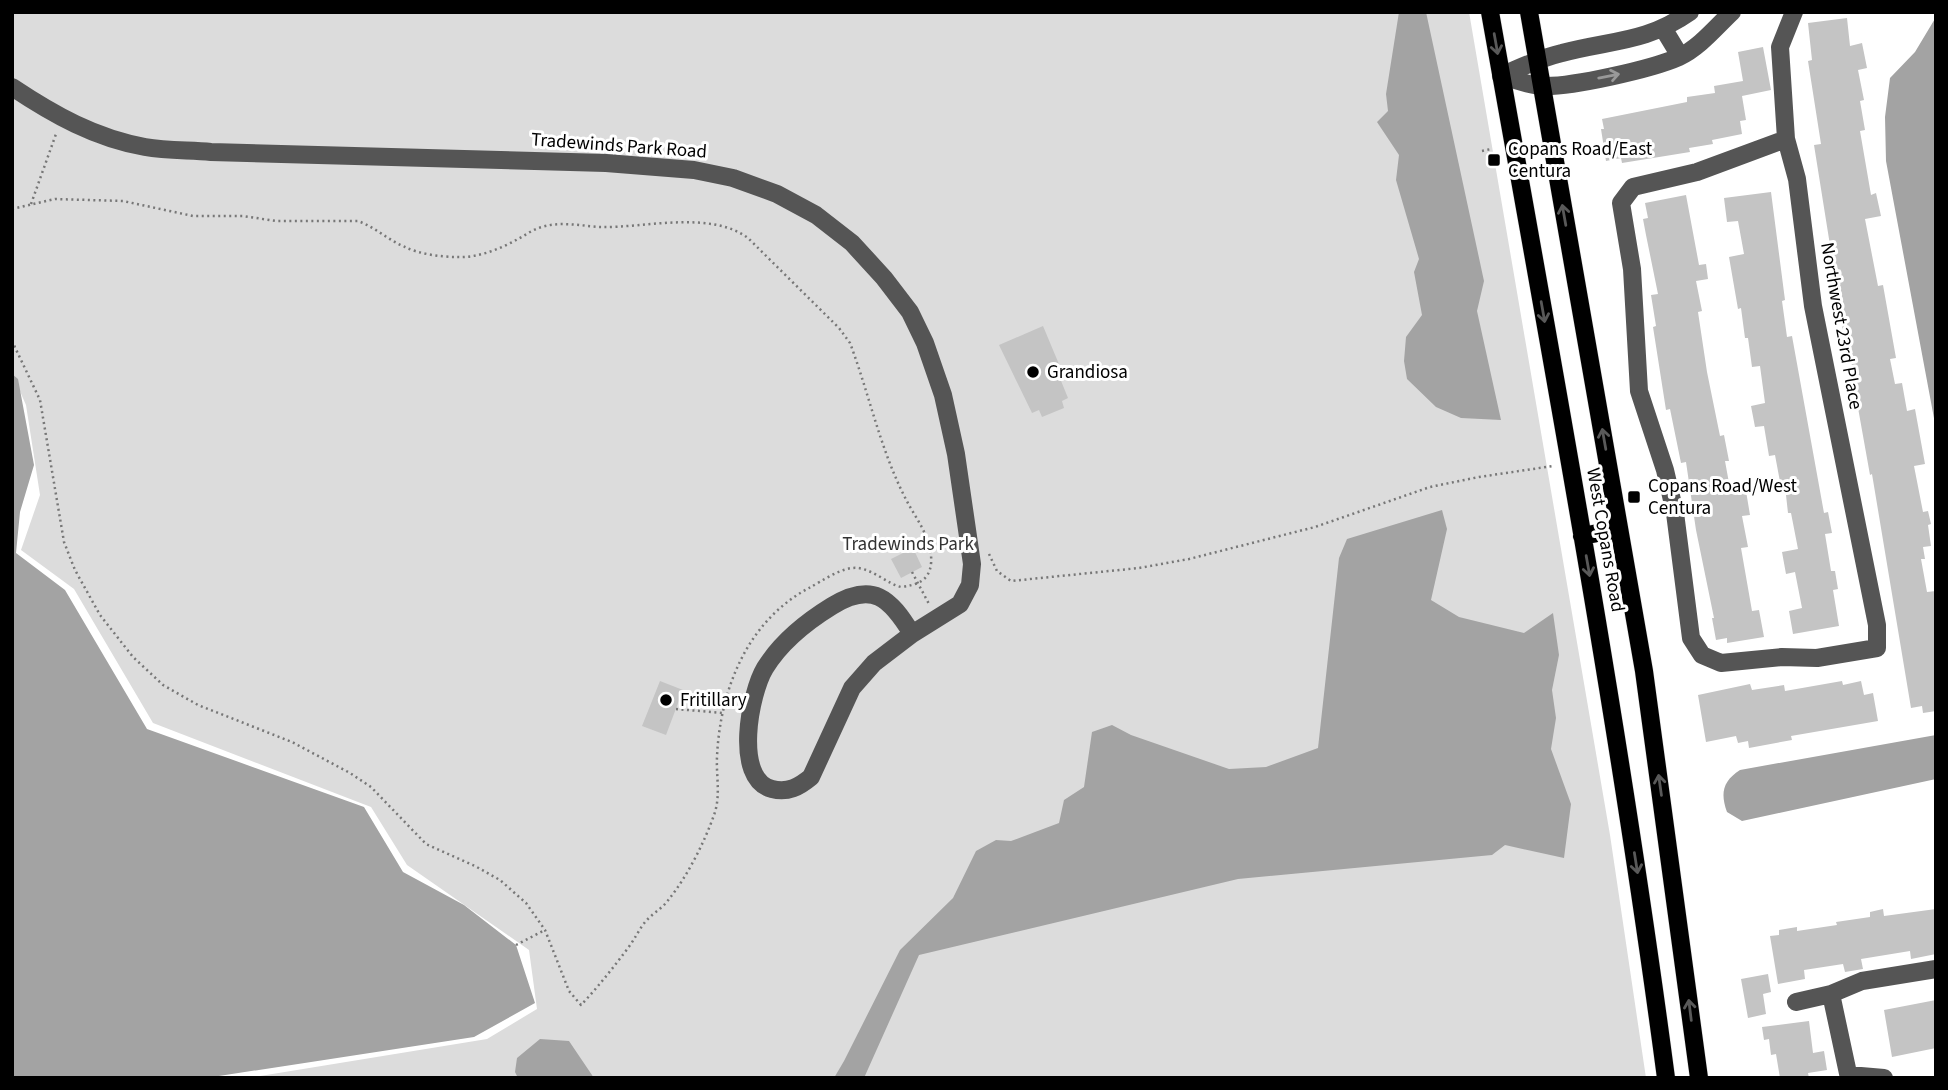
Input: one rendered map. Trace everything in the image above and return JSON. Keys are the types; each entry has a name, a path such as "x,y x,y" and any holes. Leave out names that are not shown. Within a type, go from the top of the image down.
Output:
{"main road":[{"name":"West Copans Road","path":"1490,12 1612,705 1666,1078"},
{"name":"West Copans Road","path":"1529,12 1644,671 1699,1078"},
{"path":"1582,536 1619,529"}],"street":[{"path":"1501,76 1563,52 1633,40 1663,28 1690,12"},
{"path":"1501,76 1542,87 1643,69 1681,57 1732,12"},
{"name":"Northwest 23rd Place","path":"1786,139 1697,172 1633,187 1621,204 1632,270 1639,391 1665,470 1675,513 1691,638 1702,655 1721,663 1782,657 1817,658 1877,648 1877,625 1813,306 1797,179 1786,139 1780,47 1794,12"},
{"path":"1663,28 1681,57"},
{"name":"Tradewinds Park Road","path":"12,87 61,118 108,138 159,148 211,152 606,163 694,170 733,178 777,194 816,215 852,243 884,278 910,312 925,343 943,395 956,454 972,564 970,585 960,604 912,634 874,663 852,688 811,777 799,787 782,791 768,788 757,779 749,764 748,739 753,698 765,668 788,639 815,616 844,599 862,593 888,600 912,634"},
{"path":"1796,1002 1831,994 1862,981 1936,969"},
{"path":"1831,994 1849,1076 1884,1078"}],"path":[{"path":"31,205 61,118"},
{"path":"1482,151 1491,149"},
{"path":"12,209 55,199 123,201 193,216 243,216 276,221 358,221 370,225 406,248 455,258 472,257 550,225 600,227 694,223 726,226 737,230 839,328 850,343 898,484 925,533 931,550 929,572 927,578 918,583 901,587 895,586 887,578 857,568 826,579 796,595 770,619 738,660 728,688 717,757 718,794 707,833 669,900 645,922 623,955 581,1005 569,991 545,930 526,903 500,880 426,844 371,787 350,773 292,742 198,705 163,685 133,657 100,615 68,552 59,517 50,449 40,401 12,341"},
{"path":"987,552 997,571 1011,581 1139,568 1189,559 1315,527 1442,484 1552,465 1572,475"},
{"path":"912,572 937,620"},
{"path":"676,709 723,713"},
{"path":"516,946 545,930"}],"green space":[{"name":"Tradewinds Park","path":"12,12 1469,12 1610,835 1646,1078 248,1078 487,1039 537,1009 529,950 407,865 371,807 153,723 74,589 21,550 40,495 26,405 12,373"}],"shaded area":[{"path":"1399,12 1426,12 1484,281 1477,311 1501,420 1461,418 1436,407 1407,379 1404,361 1406,337 1422,315 1414,272 1419,259 1396,180 1399,155 1377,122 1388,111 1386,94"},
{"path":"1936,17 1936,429 1886,161 1885,117 1890,78 1915,52"},
{"path":"12,374 18,379 34,465 20,512 16,553 65,590 147,729 364,807 403,872 464,905 516,945 535,1003 474,1037 206,1078 12,1078"},
{"path":"1442,510 1447,529 1431,600 1459,617 1524,633 1553,613 1559,655 1552,690 1556,718 1551,749 1571,804 1564,858 1505,845 1492,855 1238,879 919,955 864,1078 834,1078 900,950 953,898 976,851 996,840 1011,841 1059,823 1064,800 1084,787 1092,732 1112,725 1131,735 1229,769 1266,767 1318,748 1339,558 1347,539"},
{"path":"1936,735 1936,779 1742,821 1727,812 1724,788 1740,770"},
{"path":"540,1039 569,1041 594,1078 518,1078 515,1072 517,1058"}],"building":[{"path":"1847,18 1850,46 1862,43 1867,68 1858,70 1864,100 1860,101 1865,130 1860,131 1871,195 1876,193 1881,216 1865,219 1878,286 1883,285 1896,358 1890,359 1895,384 1902,383 1907,411 1915,409 1925,464 1914,466 1923,512 1928,511 1931,524 1928,525 1931,546 1923,547 1925,559 1921,559 1927,592 1936,591 1936,711 1923,713 1922,706 1911,708 1857,391 1830,265 1833,264 1814,145 1821,144 1808,61 1812,60 1808,23"},
{"path":"1763,47 1771,90 1742,96 1746,120 1740,121 1742,134 1712,140 1713,144 1689,148 1690,152 1622,163 1621,158 1606,161 1602,119 1687,102 1687,97 1715,93 1714,86 1743,81 1738,52"},
{"path":"1771,192 1787,337 1792,336 1824,513 1828,512 1832,533 1825,534 1831,571 1835,571 1838,589 1833,590 1839,626 1793,634 1789,611 1802,608 1795,572 1786,574 1782,552 1798,549 1791,513 1788,513 1785,486 1781,487 1775,455 1769,456 1764,426 1755,427 1751,406 1765,403 1760,366 1752,367 1741,308 1738,309 1729,257 1744,254 1738,221 1727,222 1724,198"},
{"path":"1686,195 1699,265 1706,264 1708,279 1696,281 1702,311 1698,312 1707,372 1720,436 1724,435 1731,494 1746,491 1750,515 1742,516 1748,547 1741,548 1752,611 1759,610 1764,637 1727,643 1727,638 1716,640 1686,462 1681,463 1670,409 1666,410 1653,327 1656,326 1651,295 1658,294 1643,219 1648,218 1645,203"},
{"name":"Grandiosa","path":"1043,326 1061,369 1057,371 1068,398 1062,401 1064,408 1042,417 1039,410 1032,413 999,345"},
{"path":"913,548 922,567 901,578 891,559"},
{"name":"Fritillary","path":"660,681 683,690 666,735 642,726"},
{"path":"1842,681 1843,685 1861,681 1864,695 1873,693 1878,721 1791,736 1792,740 1749,748 1748,741 1738,743 1736,736 1706,742 1698,695 1750,684 1752,690 1784,685 1785,691"},
{"path":"1883,909 1884,916 1936,909 1936,954 1911,959 1910,951 1861,959 1863,969 1845,972 1843,964 1804,970 1805,979 1778,984 1770,936 1779,935 1779,930 1797,927 1797,931 1837,925 1836,922 1870,917 1870,912"},
{"path":"1768,974 1771,992 1763,994 1766,1014 1748,1018 1741,979"},
{"path":"1936,1000 1936,1048 1892,1057 1884,1010"},
{"path":"1809,1021 1813,1053 1824,1051 1827,1070 1808,1073 1809,1078 1780,1078 1776,1054 1771,1055 1769,1039 1764,1040 1762,1027"}],"place":[{"name":"Copans Road/East Centura","path":"1494,160"},
{"name":"Grandiosa","path":"1033,372"},
{"name":"Copans Road/West Centura","path":"1634,497"},
{"name":"Fritillary","path":"666,700"}]}
